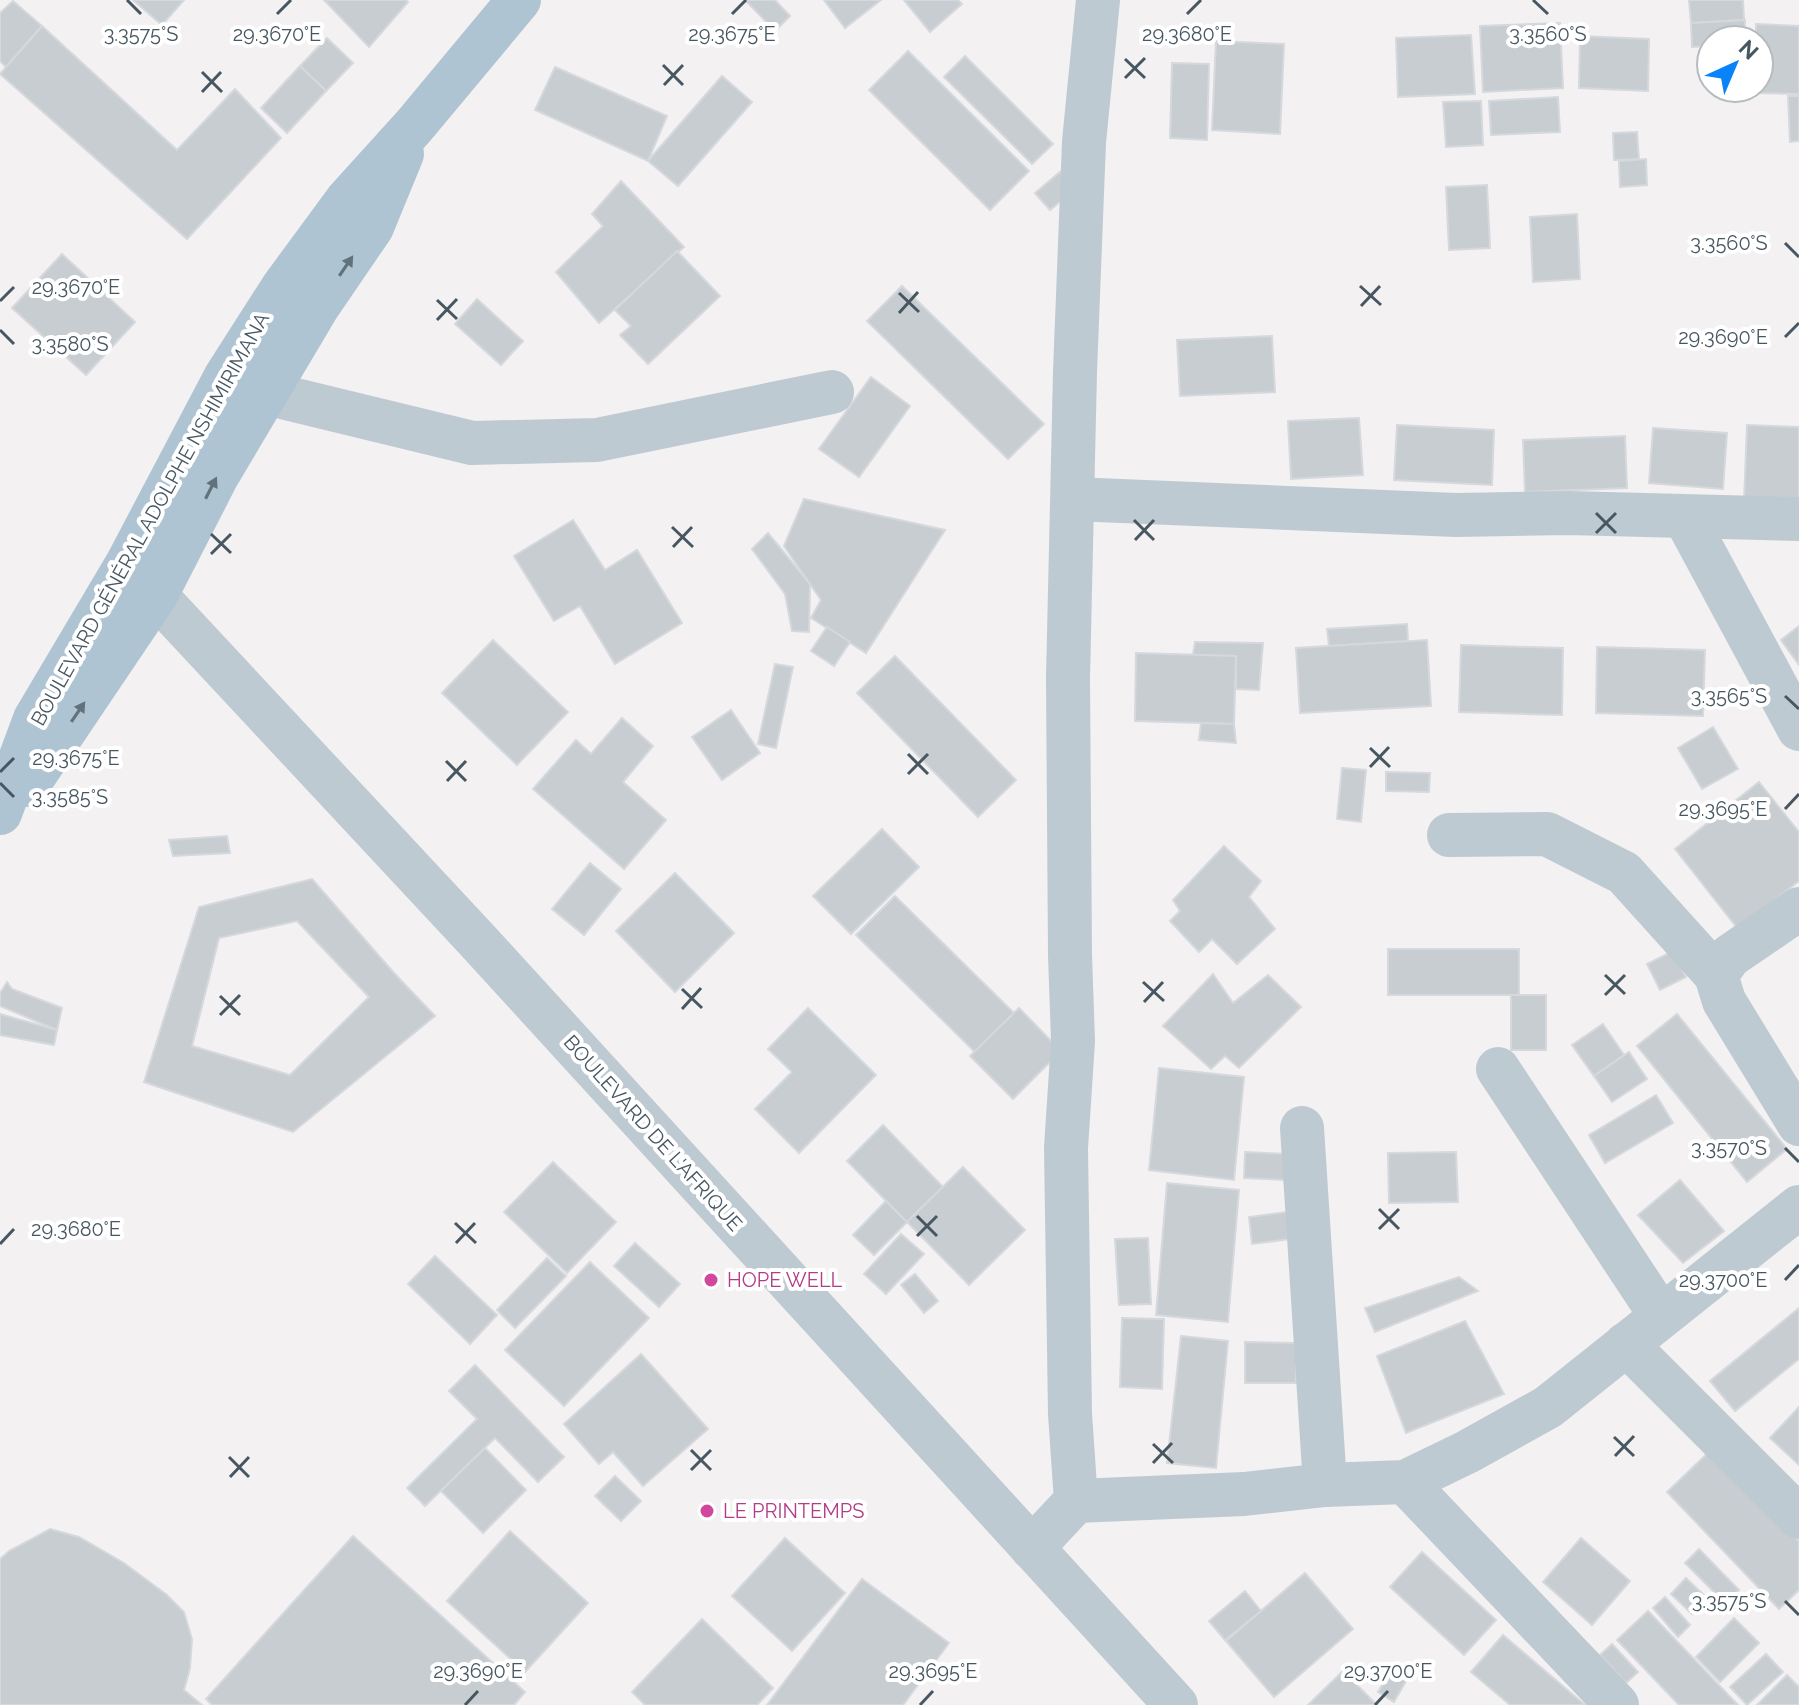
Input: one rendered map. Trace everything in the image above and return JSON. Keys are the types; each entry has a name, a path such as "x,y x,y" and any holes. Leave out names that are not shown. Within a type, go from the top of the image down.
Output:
{"main road":[{"name":"BOULEVARD GÉNÉRAL ADOLPHE NSHIMIRIMANA","path":"0,820 37,772 141,579 226,376 283,287 338,212 519,0"},
{"name":"BOULEVARD GÉNÉRAL ADOLPHE NSHIMIRIMANA","path":"0,813 35,719 217,476 318,306 372,227 414,126"}],"street":[{"path":"1076,1501 1070,1414 1066,1148 1073,1041 1068,678 1084,142 1098,0"},
{"path":"226,376 266,393 472,443 597,440 832,392"},
{"path":"1073,499 1442,514 1568,513 1799,519"},
{"path":"1685,517 1799,729"},
{"name":"BOULEVARD DE L'AFRIQUE","path":"141,579 477,940 1176,1705"},
{"path":"1449,835 1547,834 1624,873 1716,975 1724,1001 1799,1124"},
{"path":"1716,975 1730,956 1799,909"},
{"path":"1498,1069 1661,1316"},
{"path":"1302,1128 1325,1485"},
{"path":"1032,1548 1076,1501 1244,1494 1325,1485 1405,1482 1548,1407 1799,1207"},
{"path":"1626,1344 1799,1517"},
{"path":"1405,1482 1617,1705"}],"building":[{"path":"133,0 184,0 162,25"},
{"path":"324,0 406,0 408,2 369,47"},
{"path":"745,0 775,0 790,16 775,31"},
{"path":"824,0 881,0 845,28"},
{"path":"904,0 958,0 962,4 930,32"},
{"path":"1689,0 1743,0 1744,20 1691,23"},
{"path":"13,1 42,26 6,67 0,61 0,13"},
{"path":"1745,20 1745,24 1695,24 1695,47 1692,47 1691,23"},
{"path":"1560,23 1563,88 1483,92 1480,26"},
{"path":"1775,25 1799,26 1799,94 1775,93"},
{"path":"42,26 177,150 235,89 281,138 187,239 0,74"},
{"path":"1471,35 1475,94 1398,97 1396,38"},
{"path":"1580,36 1649,39 1648,91 1579,88"},
{"path":"327,38 353,63 326,91 300,66"},
{"path":"1216,41 1284,44 1280,134 1212,130"},
{"path":"908,51 1029,171 990,210 869,90"},
{"path":"965,56 1053,144 1032,164 944,77"},
{"path":"1172,63 1209,64 1207,140 1170,138"},
{"path":"300,66 326,91 287,133 261,108"},
{"path":"555,67 667,116 648,161 535,110"},
{"path":"722,76 752,102 678,186 648,161"},
{"path":"1788,96 1799,96 1799,141 1790,142"},
{"path":"1558,97 1560,132 1491,135 1489,101"},
{"path":"1481,101 1483,145 1446,147 1443,102"},
{"path":"1637,132 1639,159 1614,160 1613,133"},
{"path":"1646,159 1647,185 1620,187 1619,161"},
{"path":"1060,172 1075,189 1050,210 1035,193"},
{"path":"621,181 684,247 599,323 556,272 603,226 592,214"},
{"path":"1487,185 1490,248 1449,250 1446,187"},
{"path":"1577,214 1580,279 1533,282 1530,217"},
{"path":"677,251 720,296 648,364 620,335 631,326 615,310"},
{"path":"62,254 135,322 86,375 12,308"},
{"path":"902,286 1044,424 1008,459 867,321"},
{"path":"477,299 523,341 501,365 455,324"},
{"path":"1272,336 1275,392 1180,396 1177,340"},
{"path":"871,377 910,406 859,477 819,449"},
{"path":"1359,418 1363,475 1291,479 1288,421"},
{"path":"1397,425 1494,430 1492,485 1394,480"},
{"path":"1747,425 1799,427 1799,504 1744,502"},
{"path":"1653,428 1727,433 1723,489 1649,483"},
{"path":"1625,436 1627,488 1525,492 1523,440"},
{"path":"804,499 945,530 866,653 811,618 821,600 784,546"},
{"path":"573,520 605,570 637,550 682,623 615,664 580,606 554,621 514,556"},
{"path":"768,533 810,584 809,632 792,631 785,594 752,549"},
{"path":"1407,624 1408,641 1329,646 1327,629"},
{"path":"1799,626 1799,665 1781,640"},
{"path":"827,627 850,642 834,666 811,651"},
{"path":"493,640 568,712 517,765 442,693"},
{"path":"1427,640 1431,706 1300,713 1296,648"},
{"path":"1195,642 1263,643 1259,690 1236,689 1236,656 1193,655"},
{"path":"1461,645 1563,648 1562,715 1459,712"},
{"path":"1597,647 1705,650 1703,716 1596,713"},
{"path":"1136,653 1236,656 1234,724 1135,721"},
{"path":"895,656 1016,780 978,817 857,693"},
{"path":"775,664 793,667 776,748 758,744"},
{"path":"731,710 760,753 722,780 692,737"},
{"path":"622,718 653,746 623,782 666,820 624,869 533,789 576,740 591,754"},
{"path":"1201,723 1234,724 1236,743 1199,740"},
{"path":"1713,727 1738,769 1702,789 1678,748"},
{"path":"1342,768 1366,770 1361,822 1337,819"},
{"path":"1386,772 1430,773 1429,792 1386,791"},
{"path":"1759,782 1799,832 1799,881 1738,929 1675,849"},
{"path":"882,829 919,867 851,934 813,896"},
{"path":"227,836 230,853 173,856 169,840"},
{"path":"1224,846 1261,881 1249,897 1275,929 1237,964 1212,939 1199,952 1170,921 1180,911 1173,900"},
{"path":"590,863 621,889 584,935 552,909"},
{"path":"675,873 734,933 675,992 616,931"},
{"path":"312,879 435,1016 293,1132 144,1082 199,907","holes":["297,921 369,997 290,1075 192,1046 219,938"]},
{"path":"895,896 1014,1013 975,1052 856,935"},
{"path":"1388,949 1519,949 1519,995 1388,995"},
{"path":"1673,951 1686,977 1660,990 1647,964"},
{"path":"1213,974 1233,1003 1268,975 1301,1007 1239,1068 1225,1056 1211,1069 1163,1026"},
{"path":"7,982 12,989 62,1008 57,1030 0,1006 0,993"},
{"path":"1511,995 1546,995 1546,1050 1511,1050"},
{"path":"808,1008 876,1075 799,1153 755,1109 792,1072 768,1049"},
{"path":"1019,1008 1061,1051 1013,1099 970,1056"},
{"path":"0,1014 57,1030 54,1045 0,1035"},
{"path":"1677,1014 1787,1149 1747,1182 1637,1046"},
{"path":"1603,1024 1624,1055 1594,1076 1572,1045"},
{"path":"1629,1052 1647,1079 1612,1102 1594,1076"},
{"path":"1159,1068 1244,1077 1234,1180 1149,1170"},
{"path":"1656,1095 1673,1123 1605,1163 1589,1135"},
{"path":"883,1125 943,1187 907,1222 847,1161"},
{"path":"1245,1152 1288,1154 1287,1180 1244,1178"},
{"path":"1456,1152 1458,1202 1389,1203 1388,1153"},
{"path":"553,1162 616,1222 567,1273 504,1212"},
{"path":"963,1167 1025,1230 969,1285 907,1222"},
{"path":"1680,1180 1724,1231 1683,1263 1638,1215"},
{"path":"1167,1183 1239,1190 1228,1322 1156,1315"},
{"path":"886,1201 907,1222 874,1255 853,1235"},
{"path":"1286,1212 1290,1239 1252,1244 1249,1217"},
{"path":"901,1234 924,1254 886,1294 864,1274"},
{"path":"1148,1238 1151,1304 1119,1305 1115,1239"},
{"path":"635,1243 680,1284 659,1307 614,1266"},
{"path":"435,1256 497,1315 470,1344 408,1284"},
{"path":"547,1258 566,1276 515,1328 497,1310"},
{"path":"590,1262 649,1318 564,1406 505,1350"},
{"path":"915,1274 938,1301 924,1313 901,1285"},
{"path":"1459,1277 1478,1291 1375,1332 1365,1308"},
{"path":"1799,1308 1799,1359 1735,1411 1710,1381"},
{"path":"1122,1318 1164,1319 1162,1389 1120,1387"},
{"path":"1465,1321 1504,1394 1406,1433 1377,1356"},
{"path":"1181,1336 1228,1341 1216,1468 1167,1463"},
{"path":"1245,1342 1296,1343 1296,1383 1245,1383"},
{"path":"641,1354 708,1429 643,1486 613,1452 599,1464 564,1424"},
{"path":"475,1365 564,1457 538,1482 495,1438 425,1506 407,1488 477,1419 449,1391"},
{"path":"1799,1407 1799,1465 1770,1438"},
{"path":"485,1448 526,1490 483,1533 441,1491"},
{"path":"1711,1450 1799,1541 1799,1590 1779,1609 1667,1492"},
{"path":"615,1476 641,1501 621,1521 595,1496"},
{"path":"50,1529 79,1537 124,1563 167,1595 184,1612 192,1639 190,1668 184,1690 202,1705 0,1705 0,1559"},
{"path":"510,1531 588,1603 525,1672 447,1601"},
{"path":"353,1536 525,1692 514,1705 212,1705 206,1699"},
{"path":"785,1538 845,1593 792,1651 732,1596"},
{"path":"1581,1538 1630,1581 1592,1625 1543,1582"},
{"path":"1699,1549 1739,1590 1726,1604 1685,1563"},
{"path":"1422,1552 1496,1620 1464,1655 1390,1587"},
{"path":"1305,1573 1353,1629 1274,1697 1226,1641"},
{"path":"1686,1578 1707,1598 1692,1614 1671,1594"},
{"path":"862,1579 949,1643 903,1705 767,1705"},
{"path":"1245,1591 1261,1611 1225,1640 1209,1621"},
{"path":"1665,1597 1690,1625 1678,1637 1653,1608"},
{"path":"1648,1611 1738,1705 1679,1705 1617,1640"},
{"path":"1734,1618 1759,1643 1720,1682 1696,1657"},
{"path":"702,1619 773,1688 757,1705 645,1705 632,1692"},
{"path":"1503,1635 1585,1705 1510,1705 1471,1672"},
{"path":"1612,1644 1638,1672 1626,1683 1600,1655"},
{"path":"1766,1654 1783,1672 1747,1705 1730,1687"},
{"path":"1343,1671 1377,1705 1308,1705"},
{"path":"1391,1671 1406,1681 1394,1702 1378,1692"},
{"path":"1787,1675 1799,1687 1799,1705 1757,1705"}],"place":[{"name":"HOPE WELL","path":"711,1280"},
{"name":"LE PRINTEMPS","path":"707,1511"}]}
